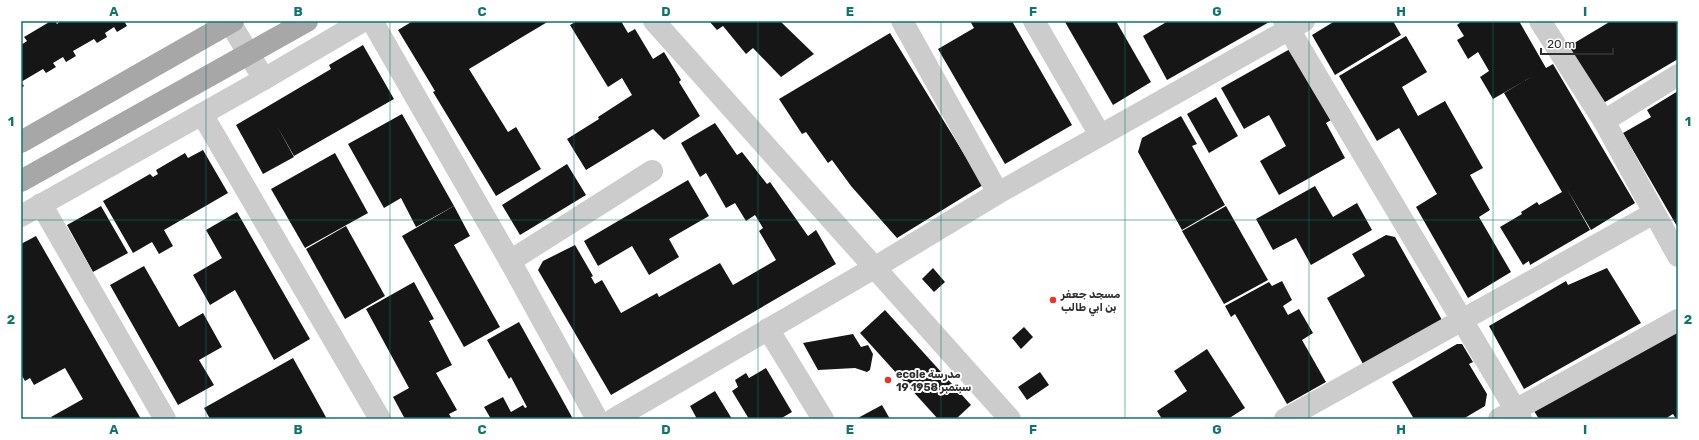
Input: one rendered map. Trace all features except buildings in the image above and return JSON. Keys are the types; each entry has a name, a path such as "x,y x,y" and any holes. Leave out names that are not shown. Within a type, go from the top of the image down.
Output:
{"main road":[{"path":"21,181 307,21"},
{"path":"21,142 231,22"}],"street":[{"path":"21,216 264,79 363,21"},
{"path":"372,21 510,261 597,419"},
{"path":"654,21 1010,419"},
{"path":"902,21 998,193"},
{"path":"1034,21 1100,135"},
{"path":"1540,21 1604,121 1678,256"},
{"path":"231,22 264,79"},
{"path":"614,419 874,268 998,193 1292,24 1463,320 1512,416 1678,320"},
{"path":"1604,121 1678,75"},
{"path":"202,114 380,419"},
{"path":"510,261 652,171"},
{"path":"41,204 165,419"},
{"path":"1285,419 1654,213"},
{"path":"768,329 823,419"}],"place":[{"name":"مسجد جعفر بن ابي طالب","path":"1053,300"},
{"name":"ecole مدرسة 19 سبتمبر 1958","path":"888,380"}]}
